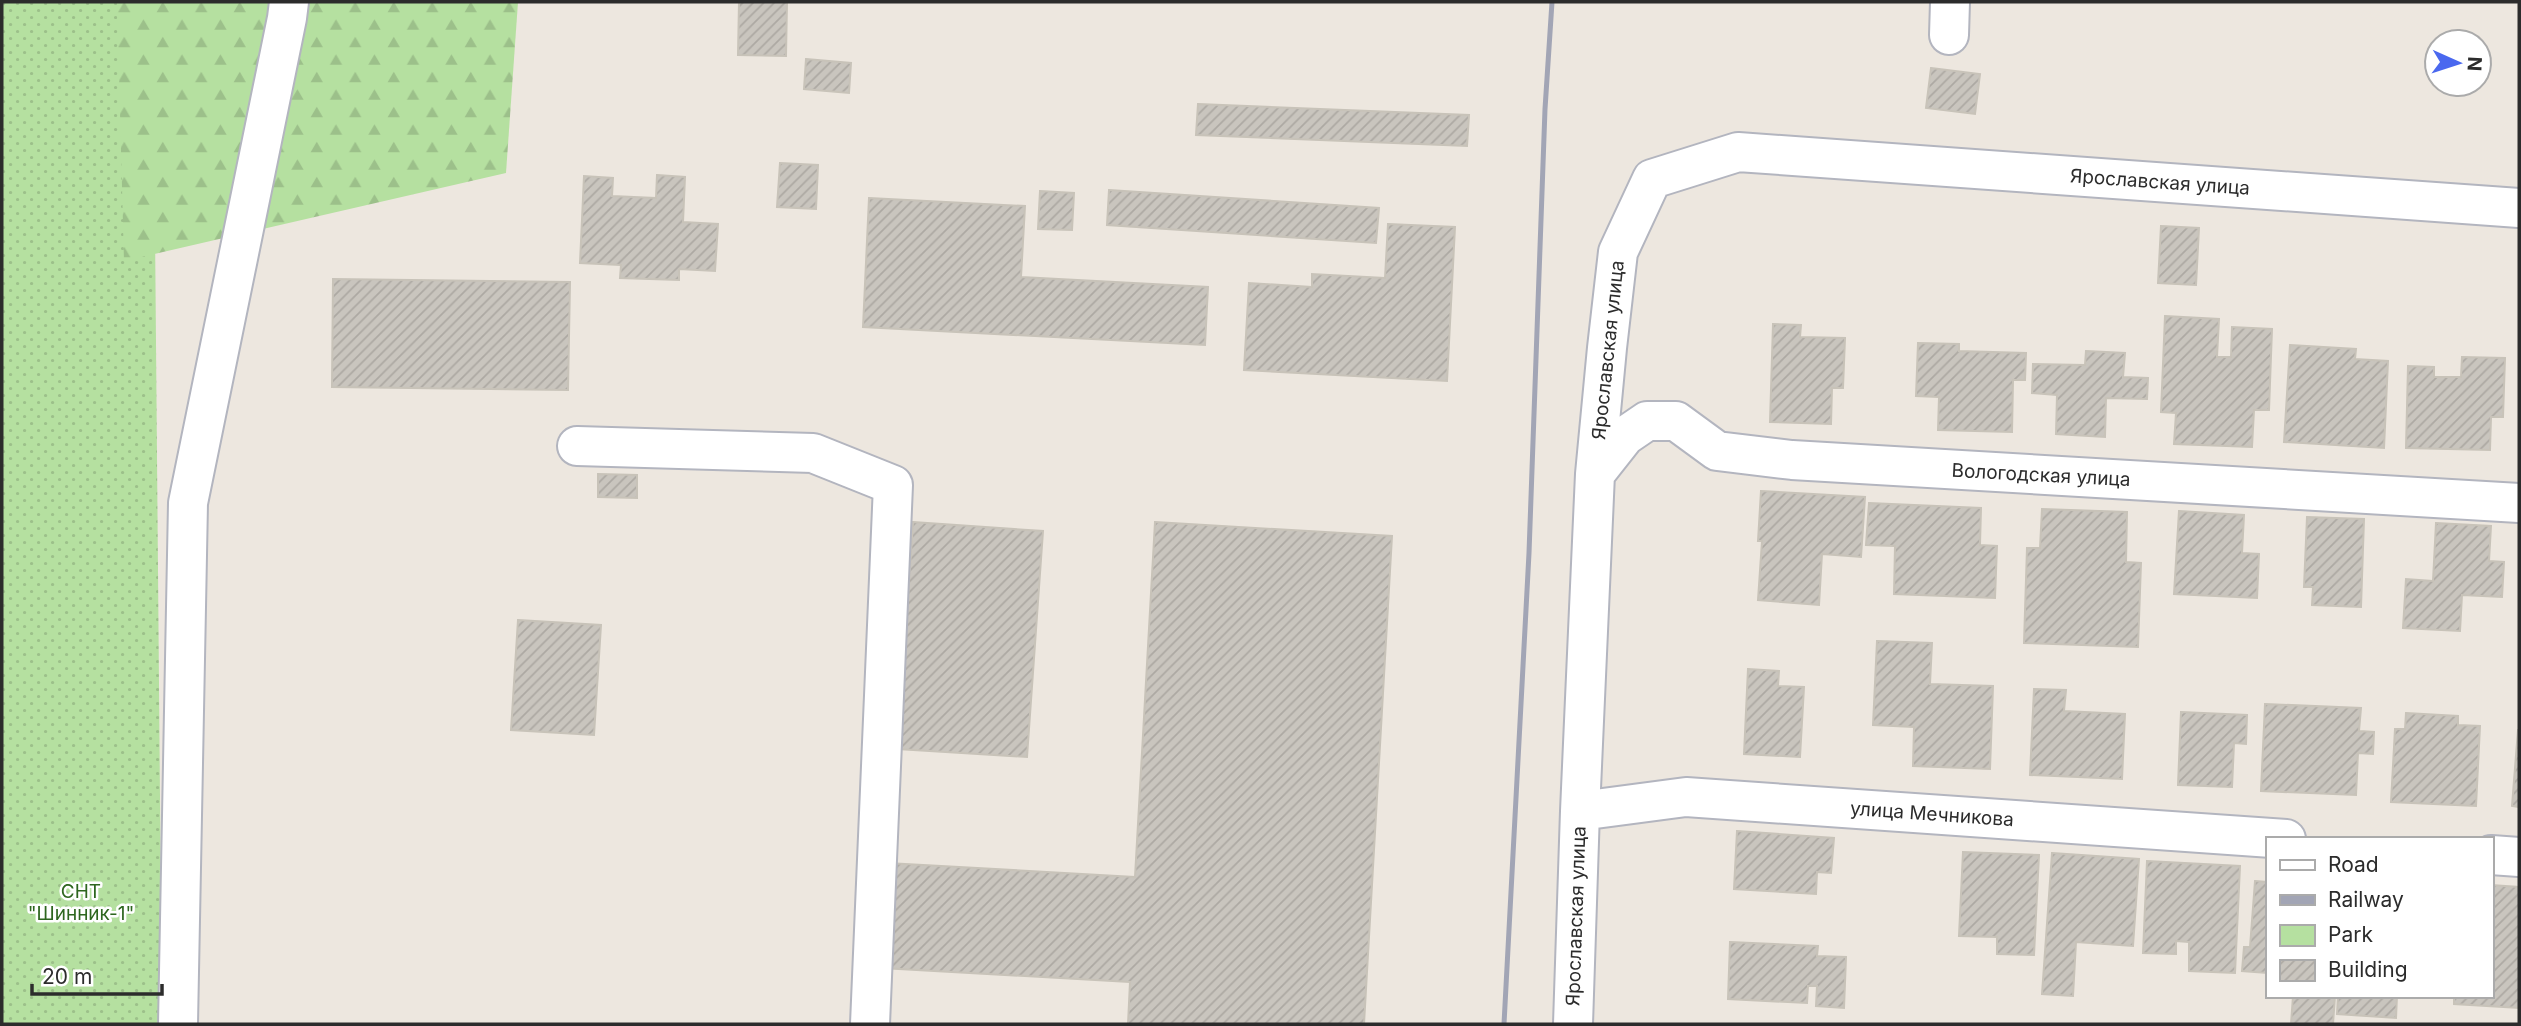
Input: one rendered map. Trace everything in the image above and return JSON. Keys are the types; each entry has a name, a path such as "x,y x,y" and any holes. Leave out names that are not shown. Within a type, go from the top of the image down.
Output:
{"street":[{"path":"178,1024 188,503 289,2"},
{"name":"Ярославская улица","path":"1573,1024 1595,474 1618,252 1652,179 1738,152 2519,208"},
{"name":"Вологодская улица","path":"1595,474 1625,436 1647,421 1676,421 1717,451 1792,460 2519,503"},
{"path":"577,446 813,453 893,485 870,1024"},
{"name":"улица Мечникова","path":"1580,811 1686,797 2266,838"},
{"path":"2493,855 2519,857"}],"green space":[{"name":"СНТ \"Шинник-1\"","path":"2,2 153,2 162,1024 2,1024"},
{"path":"117,2 518,2 506,173 124,261"}],"building":[{"path":"739,2 787,2 786,56 738,55"},
{"path":"806,59 851,63 849,93 804,89"},
{"path":"1931,68 1980,74 1975,114 1926,108"},
{"path":"1198,104 1469,115 1467,146 1196,135"},
{"path":"780,163 818,165 816,209 777,207"},
{"path":"657,175 685,177 683,222 718,224 715,271 679,269 679,280 620,278 621,265 580,263 584,176 613,178 612,196 656,198"},
{"path":"1109,190 1379,208 1376,243 1107,225"},
{"path":"1040,191 1074,193 1072,230 1038,229"},
{"path":"869,198 1025,206 1021,277 1208,287 1205,345 863,327"},
{"path":"1388,224 1455,227 1447,381 1244,370 1249,283 1312,287 1312,274 1385,278"},
{"path":"2161,226 2199,228 2196,285 2158,283"},
{"path":"333,279 570,282 568,390 332,387"},
{"path":"2165,316 2219,319 2217,357 2231,357 2232,327 2272,329 2269,410 2254,410 2252,447 2174,444 2176,413 2161,412"},
{"path":"1773,324 1801,325 1800,337 1845,338 1843,388 1832,388 1831,424 1770,422"},
{"path":"1918,343 1959,344 1959,351 2026,353 2025,380 2013,380 2012,432 1938,430 1939,397 1916,396"},
{"path":"2290,345 2356,349 2355,359 2388,361 2384,448 2284,442"},
{"path":"2086,351 2125,353 2123,377 2148,378 2147,399 2106,398 2105,437 2056,434 2057,395 2032,393 2033,364 2085,365"},
{"path":"2462,357 2505,358 2503,417 2491,417 2490,450 2406,448 2408,366 2434,367 2434,377 2461,377"},
{"path":"598,474 637,475 637,498 598,497"},
{"path":"1761,491 1865,497 1861,557 1822,554 1819,605 1758,600 1762,541 1758,541"},
{"path":"1869,503 1981,508 1980,545 1997,546 1995,598 1894,594 1895,546 1866,545"},
{"path":"2042,509 2127,512 2126,562 2141,563 2138,647 2024,643 2027,548 2040,548"},
{"path":"2179,511 2244,515 2242,553 2259,554 2257,598 2174,594"},
{"path":"2307,517 2364,519 2361,607 2312,605 2313,587 2304,587"},
{"path":"913,522 1043,531 1027,757 898,749"},
{"path":"1155,522 1392,536 1364,1024 1128,1024 1130,982 882,968 888,863 1135,877"},
{"path":"2436,523 2491,526 2489,561 2504,562 2502,597 2462,595 2460,631 2403,628 2406,579 2433,581"},
{"path":"518,620 601,625 594,735 511,730"},
{"path":"1877,641 1932,643 1930,684 1993,686 1990,769 1913,766 1914,727 1873,725"},
{"path":"1748,669 1779,671 1778,686 1804,687 1800,757 1744,754"},
{"path":"2034,689 2066,690 2064,711 2125,714 2122,779 2030,775"},
{"path":"2265,704 2361,708 2359,731 2374,732 2373,754 2358,753 2356,795 2261,791"},
{"path":"2181,712 2247,715 2246,744 2234,743 2232,787 2178,785"},
{"path":"2406,713 2458,716 2458,725 2480,726 2476,806 2391,802 2395,729 2405,729"},
{"path":"2519,730 2519,807 2512,806"},
{"path":"1737,831 1834,838 1831,873 1817,872 1816,894 1734,889"},
{"path":"1963,852 2039,855 2034,955 1997,954 1997,937 1959,936"},
{"path":"2052,853 2139,859 2133,946 2076,942 2073,996 2042,994"},
{"path":"2147,861 2240,866 2235,973 2189,971 2189,942 2176,941 2176,954 2143,953"},
{"path":"2255,881 2266,882 2266,973 2242,971 2244,947 2250,947"},
{"path":"2493,885 2519,887 2519,1008 2454,1004 2454,998 2493,998"},
{"path":"1730,942 1818,946 1817,956 1846,957 1844,1008 1816,1006 1817,986 1808,986 1807,1003 1728,999"},
{"path":"2293,998 2335,998 2333,1024 2291,1024"},
{"path":"2338,998 2397,998 2396,1018 2337,1014"}],"railway":[{"path":"1504,1024 1529,553 1545,109 1552,2"}]}
